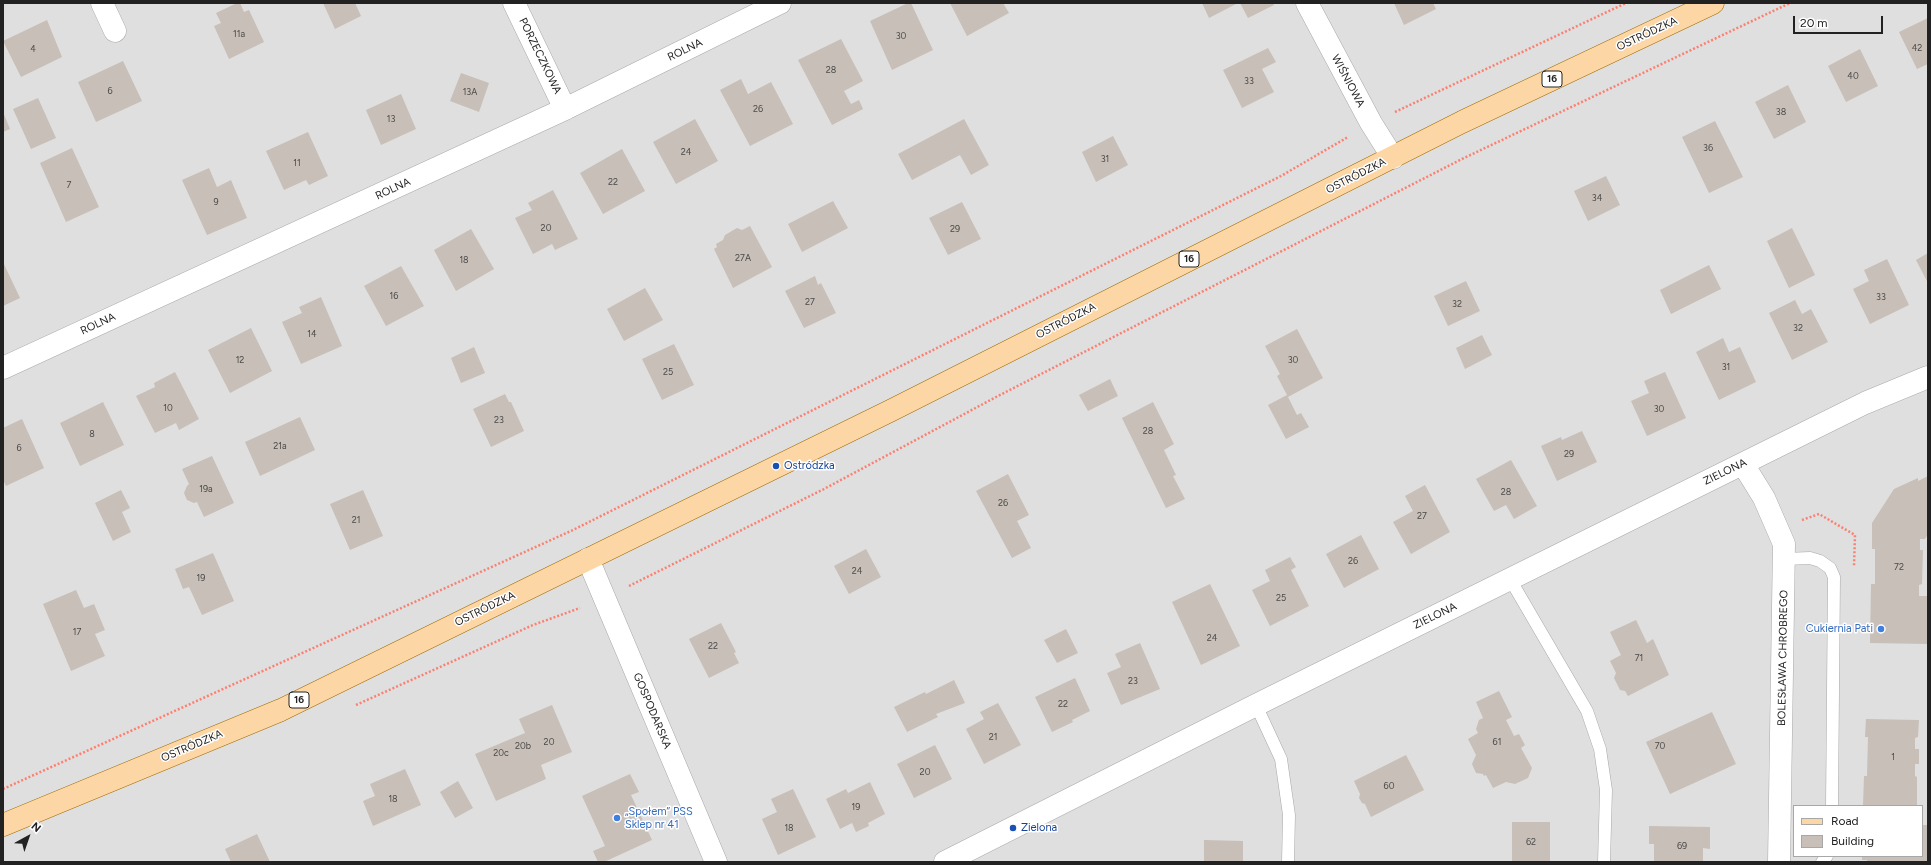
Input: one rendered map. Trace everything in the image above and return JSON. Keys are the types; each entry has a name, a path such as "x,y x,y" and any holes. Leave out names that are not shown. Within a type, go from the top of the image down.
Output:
{"main road":[{"name":"OSTRÓDZKA","path":"3,825 280,710 892,410 985,361 1469,119 1713,3"}],"street":[{"path":"102,3 115,32"},
{"name":"PORZECZKOWA","path":"514,3 565,109"},
{"name":"ROLNA","path":"3,368 565,109 780,3"},
{"name":"WIŚNIOWA","path":"1307,3 1371,123 1393,158"},
{"name":"ZIELONA","path":"945,862 1256,705 1865,403 1928,377"},
{"name":"BOLESŁAWA CHROBREGO","path":"1743,464 1764,498 1784,544 1779,862"},
{"name":"GOSPODARSKA","path":"588,559 716,862"}],"lane":[{"path":"1784,559 1810,558 1820,561 1830,568 1834,577 1832,805"},
{"path":"1510,579 1587,711 1600,749 1606,790 1604,862"},
{"path":"1256,705 1281,759 1289,815 1288,862"}],"path":[{"path":"3,789 580,526 1281,176 1371,123 1626,3"},
{"path":"354,706 533,625 605,598 824,489 998,396 1462,159 1790,3"}],"shaded area":[{"path":"3,3 1928,3 1928,862 3,862"}],"building":[{"path":"240,3 244,12 249,10 264,42 229,59 214,26 221,23 216,13"},
{"path":"323,3 355,3 361,16 335,29"},
{"path":"908,3 911,3 933,50 892,70 870,21"},
{"path":"950,3 1003,3 1009,13 967,36"},
{"path":"1202,3 1238,3 1209,18"},
{"path":"1240,3 1273,3 1274,5 1248,18"},
{"path":"1394,3 1433,3 1436,9 1404,25"},
{"path":"1928,18 1928,64 1917,69 1899,32"},
{"path":"47,20 62,57 21,77 3,41"},
{"path":"841,39 863,81 844,91 851,104 859,100 863,109 832,125 798,60"},
{"path":"1268,48 1276,62 1262,69 1274,92 1242,108 1223,70"},
{"path":"1860,49 1878,86 1846,102 1828,66"},
{"path":"123,61 142,101 96,122 78,82"},
{"path":"461,73 489,83 479,112 450,101"},
{"path":"741,79 748,94 771,82 793,124 750,146 720,90"},
{"path":"1788,85 1806,122 1774,139 1755,102"},
{"path":"401,94 416,129 381,145 366,110"},
{"path":"38,98 56,138 31,149 13,109"},
{"path":"3,112 10,129 3,132"},
{"path":"695,119 718,161 676,184 653,142"},
{"path":"964,119 989,165 971,175 960,155 912,180 898,154"},
{"path":"1715,121 1743,177 1709,193 1682,137"},
{"path":"308,132 328,176 309,185 306,180 284,190 266,151"},
{"path":"1113,136 1128,165 1096,182 1082,152"},
{"path":"72,148 99,207 66,222 40,163"},
{"path":"622,149 645,191 603,214 580,173"},
{"path":"209,168 217,187 231,180 247,218 207,235 182,180"},
{"path":"1606,176 1620,205 1588,221 1574,191"},
{"path":"553,190 578,239 555,250 552,244 533,254 515,218 532,210 528,203"},
{"path":"833,201 848,228 802,252 788,224"},
{"path":"962,202 981,239 948,255 929,218"},
{"path":"750,226 772,267 733,288 714,249 717,247 716,244 723,240 725,235 737,228 742,230"},
{"path":"1792,228 1815,275 1789,288 1767,241"},
{"path":"471,229 494,269 456,291 434,250"},
{"path":"1928,253 1928,283 1916,260"},
{"path":"1887,259 1909,305 1870,324 1853,289 1869,281 1864,270"},
{"path":"3,262 20,298 3,306"},
{"path":"1709,265 1721,289 1671,314 1660,290"},
{"path":"401,266 424,306 386,326 364,286"},
{"path":"815,276 818,285 821,283 836,313 804,328 785,291"},
{"path":"1466,281 1480,311 1448,326 1434,296"},
{"path":"645,288 663,320 624,341 607,309"},
{"path":"321,297 342,346 301,364 282,322 302,313 299,307"},
{"path":"1795,300 1802,314 1811,309 1828,342 1792,360 1769,313"},
{"path":"251,328 272,371 230,393 208,350"},
{"path":"1297,329 1323,378 1288,397 1297,415 1301,413 1309,427 1286,439 1268,405 1287,395 1277,376 1280,374 1265,346"},
{"path":"1482,335 1492,355 1465,369 1456,348"},
{"path":"1723,338 1729,352 1740,347 1756,382 1719,400 1696,352"},
{"path":"674,344 694,385 662,400 642,359"},
{"path":"474,347 485,373 461,383 451,358"},
{"path":"175,372 199,419 179,430 176,423 155,433 136,396 155,387 154,383"},
{"path":"1665,372 1686,418 1647,436 1631,401 1649,393 1644,381"},
{"path":"1110,379 1118,396 1088,411 1079,395"},
{"path":"505,394 509,402 511,402 524,431 491,447 473,409"},
{"path":"103,402 124,445 80,466 60,423"},
{"path":"1153,402 1174,444 1164,450 1176,475 1173,476 1185,499 1166,508 1122,418"},
{"path":"300,417 315,450 260,476 245,442"},
{"path":"22,419 44,468 6,486 3,480 3,428"},
{"path":"1582,431 1597,462 1557,481 1541,446 1561,437 1562,440"},
{"path":"212,456 234,503 204,517 197,502 194,503 187,500 184,493 189,484 182,469"},
{"path":"1511,460 1537,506 1514,519 1506,505 1494,511 1476,479"},
{"path":"1008,474 1029,515 1017,521 1031,548 1012,558 976,491"},
{"path":"1928,476 1928,534 1925,539 1920,539 1920,550 1923,550 1922,584 1919,585 1919,596 1928,596 1928,644 1870,643 1871,584 1875,584 1875,549 1872,549 1872,523 1894,489 1918,478 1918,481"},
{"path":"1425,485 1450,532 1411,554 1393,522 1413,511 1405,496"},
{"path":"121,490 130,508 122,512 131,532 113,541 95,503"},
{"path":"363,490 383,536 350,550 330,504"},
{"path":"1361,535 1379,569 1344,588 1326,554"},
{"path":"866,549 881,577 849,594 834,566"},
{"path":"213,553 234,601 202,615 189,587 183,589 175,569"},
{"path":"1290,557 1296,567 1291,570 1309,606 1270,626 1252,590 1270,581 1265,570"},
{"path":"1210,584 1240,646 1201,665 1172,602"},
{"path":"76,590 84,608 94,604 105,630 95,634 105,656 71,671 43,604"},
{"path":"1636,620 1647,643 1653,639 1669,675 1628,696 1625,691 1620,690 1614,678 1616,673 1610,661 1621,655 1610,632"},
{"path":"721,623 736,652 734,653 739,663 709,678 689,639"},
{"path":"1066,629 1078,653 1057,663 1044,640"},
{"path":"1140,643 1160,689 1121,705 1107,673 1121,667 1115,654"},
{"path":"1075,678 1090,711 1072,720 1073,722 1052,732 1035,697"},
{"path":"954,680 965,703 936,714 938,717 907,732 894,707 925,692 926,694"},
{"path":"1499,691 1512,717 1506,720 1514,736 1519,734 1525,745 1521,748 1532,768 1528,778 1515,784 1506,782 1493,788 1486,775 1484,776 1483,774 1476,773 1472,764 1476,755 1468,739 1478,733 1476,729 1479,720 1483,718 1476,702"},
{"path":"998,703 1021,745 984,764 966,729 984,719 980,712"},
{"path":"552,705 572,752 541,765 546,779 496,801 475,754 525,733 519,719"},
{"path":"1712,712 1736,764 1670,794 1646,742"},
{"path":"1866,719 1919,720 1918,737 1915,738 1915,749 1919,749 1919,764 1915,764 1915,776 1917,777 1917,805 1863,805 1864,776 1867,776 1868,737 1865,737"},
{"path":"935,745 952,779 914,798 897,764"},
{"path":"1406,755 1424,790 1371,817 1365,804 1362,803 1359,798 1360,794 1354,781"},
{"path":"405,769 421,805 373,826 363,801 375,796 370,784"},
{"name":"„Społem” PSS Sklep nr 41","path":"630,774 639,792 631,795 652,840 604,862 598,862 593,851 605,846 582,796"},
{"path":"458,781 473,808 455,818 440,792"},
{"path":"870,782 885,814 868,823 869,826 856,832 852,823 840,829 826,799 846,789 848,793"},
{"path":"793,789 816,837 778,855 762,819 777,812 771,799"},
{"path":"1512,822 1550,822 1550,862 1512,862"},
{"path":"1923,825 1928,825 1928,862 1867,862 1867,860 1862,860 1862,857 1923,857"},
{"path":"1649,826 1710,827 1710,849 1703,848 1703,862 1654,862 1654,844 1649,844"},
{"path":"257,834 270,862 231,862 225,849"},
{"path":"1204,840 1243,841 1243,862 1204,862"}],"place":[{"name":"Ostródzka","path":"776,466"},
{"name":"Cukiernia Pati","path":"1881,629"},
{"name":"„Społem” PSS Sklep nr 41","path":"617,818"},
{"name":"Zielona","path":"1013,828"}]}
